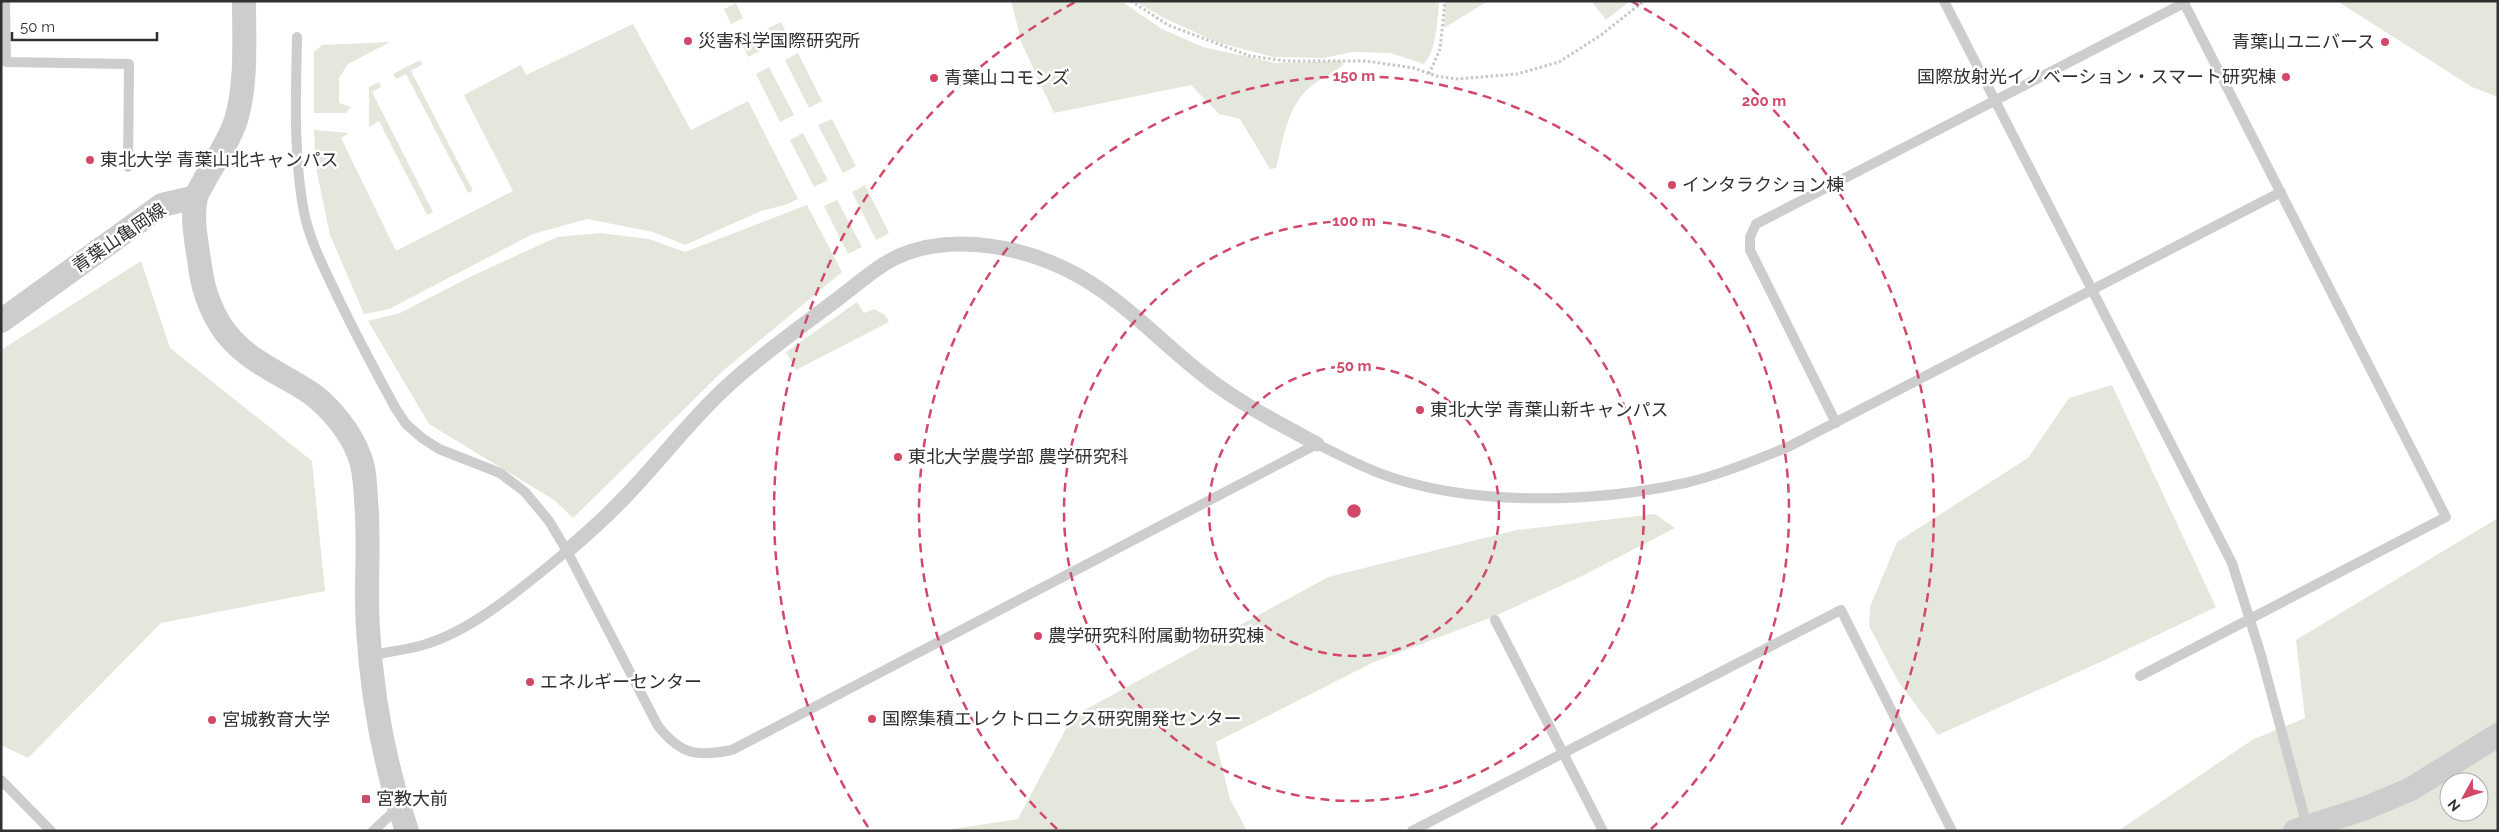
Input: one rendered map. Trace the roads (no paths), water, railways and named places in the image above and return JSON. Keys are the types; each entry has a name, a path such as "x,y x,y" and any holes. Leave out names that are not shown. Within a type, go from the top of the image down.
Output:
{"street":[{"path":"244,1 241,93 236,119 227,141 196,196 196,230 200,269 209,301 220,325 233,342 250,356 313,395 337,420 359,455 364,476 369,531 368,628 371,655 383,740 399,807 407,831"},
{"name":"青葉山亀岡線","path":"1,321 162,205 196,196"},
{"path":"567,551 626,496 683,431 723,391 775,346 880,267 900,256 938,246 966,244 997,247 1036,257 1076,274 1110,295 1204,376 1252,408 1317,444"},
{"path":"2301,829 2366,808 2411,789 2498,735"}],"lane":[{"path":"5,1 4,62 129,64 128,167"},
{"path":"1944,1 2232,563 2250,620 2301,829"},
{"path":"1836,423 1750,250 1750,237 1756,224 2184,3 2446,517 2140,676"},
{"path":"297,37 296,101 299,181 304,213 315,249 368,357 406,424 439,449 500,473 525,492 549,521 567,551 658,726 668,740 684,750 706,755 732,750 1317,444 1379,473 1474,494 1548,498 1618,494 1686,483 1750,463 1836,423 2281,192"},
{"path":"371,655 424,645 444,637 475,620 519,590 567,551"},
{"path":"1412,831 1562,752 1841,610 1952,831"},
{"path":"1496,620 1603,831"},
{"path":"1,780 6,790 52,831"},
{"path":"373,831 399,807"}],"place":[{"name":"災害科学国際研究所","path":"688,41"},
{"name":"青葉山ユニバース","path":"2385,42"},
{"name":"国際放射光イノベーション・スマート研究棟","path":"2286,77"},
{"name":"青葉山コモンズ","path":"934,78"},
{"name":"東北大学 青葉山北キャンパス","path":"90,160"},
{"name":"インタラクション棟","path":"1672,185"},
{"name":"東北大学 青葉山新キャンパス","path":"1420,410"},
{"name":"東北大学農学部 農学研究科","path":"898,457"},
{"name":"農学研究科附属動物研究棟","path":"1038,636"},
{"name":"エネルギーセンター","path":"530,682"},
{"name":"国際集積エレクトロニクス研究開発センター","path":"872,719"},
{"name":"宮城教育大学","path":"212,720"},
{"name":"宮教大前","path":"366,799"}]}
